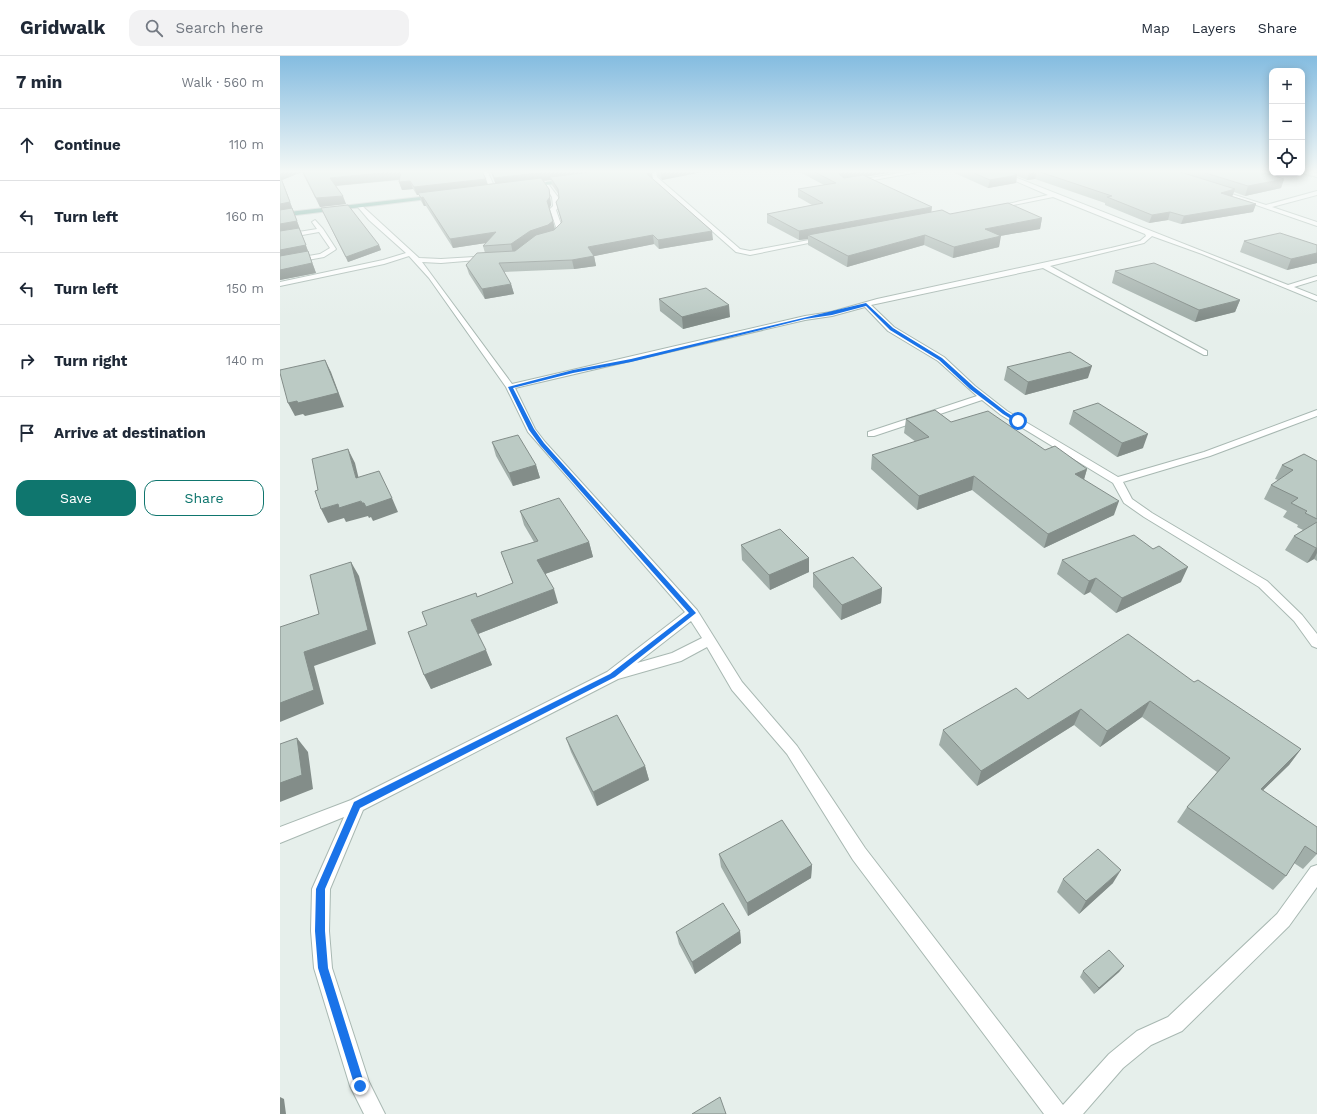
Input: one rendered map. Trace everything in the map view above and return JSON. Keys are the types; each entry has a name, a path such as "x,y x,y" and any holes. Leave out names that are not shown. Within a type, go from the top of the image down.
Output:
{"street":[{"path":"371,219 413,257 431,277 510,387 531,430 542,444 693,613 737,686 792,750 860,854 1057,1114"},
{"path":"544,240 553,237 560,230 556,219"},
{"path":"702,219 738,251 750,253 833,238"},
{"path":"1114,219 1317,298"},
{"path":"1304,219 1317,224"},
{"path":"280,264 329,253 333,249 315,222"},
{"path":"280,237 321,230"},
{"path":"510,387 631,360 805,318 832,314 866,304 1045,266 1142,242 1148,237 1148,233"},
{"path":"280,284 413,257 442,261 495,257"},
{"path":"1045,266 1204,353"},
{"path":"1288,287 1317,278"},
{"path":"866,304 891,329 948,364 983,397 1004,413 1033,429 1117,481 1128,501 1143,512 1263,584 1298,618 1317,643"},
{"path":"871,434 983,397"},
{"path":"1117,481 1207,454 1317,413"},
{"path":"612,676 693,613"},
{"path":"280,835 357,805 612,676 676,657 709,640"},
{"path":"357,805 321,889 320,931 323,968 360,1086 375,1114"},
{"path":"1069,1114 1116,1061 1144,1038 1175,1024 1284,920 1317,873"}],"building":[{"path":"280,219 296,219 297,221 280,224"},
{"path":"327,219 359,219 379,245 346,257"},
{"path":"437,219 553,219 553,221 548,225 530,231 511,244 483,246 496,232 450,239"},
{"path":"561,219 699,219 712,231 658,240 653,235 588,247 594,256 572,260 499,263 511,284 482,289 466,265 477,253 515,251 536,235 554,230 562,222"},
{"path":"777,219 863,219 799,231"},
{"path":"892,219 1035,219 985,229 1001,236 954,247 925,235 848,256 808,235"},
{"path":"299,228 306,245 280,250 280,231"},
{"path":"1280,233 1317,245 1317,253 1291,259 1244,241"},
{"path":"308,251 312,263 280,270 280,256"},
{"path":"1154,263 1240,300 1199,310 1115,271"},
{"path":"706,288 729,305 682,317 659,299"},
{"path":"1070,352 1092,366 1028,382 1007,367"},
{"path":"325,360 338,393 298,403 297,401 288,403 280,370"},
{"path":"1098,403 1148,434 1122,443 1073,411"},
{"path":"935,410 951,422 988,411 1045,450 1055,446 1087,469 1075,474 1119,501 1048,534 974,476 919,496 872,455 929,437 906,419"},
{"path":"518,435 536,465 509,473 492,442"},
{"path":"348,449 356,478 379,471 392,498 366,507 361,501 339,508 338,504 321,509 315,491 318,490 312,459"},
{"path":"1304,454 1317,461 1317,519 1305,513 1307,511 1291,503 1298,498 1271,485 1293,470 1282,465"},
{"path":"559,498 589,542 537,560 554,589 471,620 486,650 424,675 408,632 427,625 422,612 476,593 477,597 513,583 501,552 538,541 520,511"},
{"path":"1317,522 1317,548 1294,536"},
{"path":"780,529 809,558 769,575 741,545"},
{"path":"1134,535 1153,549 1159,546 1188,567 1122,598 1096,578 1089,581 1062,560"},
{"path":"853,557 882,588 842,605 813,573"},
{"path":"351,562 368,630 304,652 314,690 280,703 280,627 319,614 310,575"},
{"path":"1128,634 1194,682 1198,680 1301,749 1261,789 1317,827 1317,854 1305,846 1286,876 1187,807 1230,758 1150,701 1107,731 1081,709 981,771 943,730 1016,688 1028,699"},
{"path":"617,715 645,766 593,792 566,738"},
{"path":"297,738 302,775 280,783 280,744"},
{"path":"782,820 812,865 747,903 719,854"},
{"path":"1098,849 1121,870 1086,901 1063,879"},
{"path":"723,903 740,931 692,962 676,932"},
{"path":"1109,950 1124,966 1099,988 1083,971"},
{"path":"720,1097 726,1114 692,1114"}],"route":[{"path":"360,1086 323,968 320,931 321,889 357,805 612,676 693,613 542,444 531,430 510,387 586,369 602,367 805,318 850,310 866,304 891,329 948,364 972,388 1004,413 1018,421"}]}
